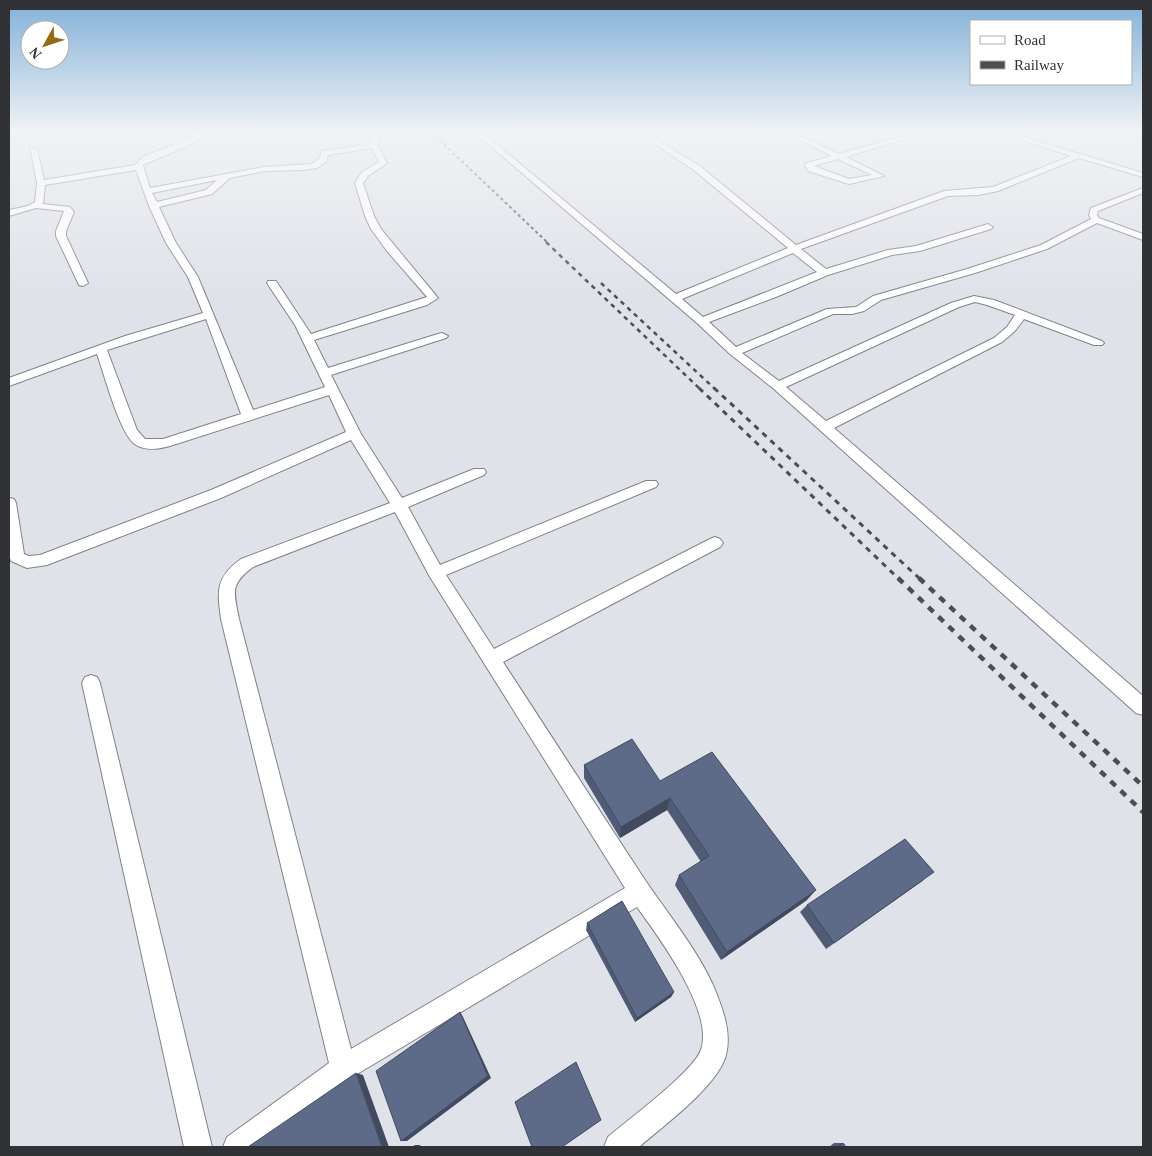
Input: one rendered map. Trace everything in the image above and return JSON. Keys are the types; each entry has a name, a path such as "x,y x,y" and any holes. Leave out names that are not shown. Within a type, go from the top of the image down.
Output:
{"street":[{"path":"36,206 39,203 41,186"},
{"path":"145,186 171,243 193,277 249,416"},
{"path":"146,191 173,186"},
{"path":"153,206 210,192 216,186"},
{"path":"308,338 423,303 432,298 432,295 390,247 369,215 360,186"},
{"path":"545,186 675,298 734,352 778,386 1143,707"},
{"path":"719,186 824,272"},
{"path":"675,298 796,249 947,192 978,192 1003,186"},
{"path":"1143,190 1094,210 1093,215 1096,220 1143,237"},
{"path":"9,213 36,206 67,209 70,212 61,236 83,283"},
{"path":"734,352 831,311 852,311 877,298 971,271 1044,247 1096,220"},
{"path":"701,321 824,272 891,252 916,249 988,228"},
{"path":"272,283 291,309 308,338 354,434 436,573 640,892 687,961 706,996 714,1024 716,1041 713,1055 700,1074 618,1147"},
{"path":"778,386 965,301 981,299 1098,342"},
{"path":"9,382 101,348 209,314"},
{"path":"825,427 998,340 1011,329 1022,314"},
{"path":"325,373 442,336"},
{"path":"101,348 130,430 136,441 148,446 165,443 333,389"},
{"path":"9,502 17,557 27,562 41,561 216,494 354,434"},
{"path":"343,1068 230,619 226,588 232,573 247,563 398,506 479,472"},
{"path":"436,573 651,484"},
{"path":"491,659 715,543"},
{"path":"91,683 198,1147"},
{"path":"237,1147 343,1068 640,892"}],"building":[{"path":"632,739 660,781 712,752 816,890 727,952 679,875 709,856 670,798 621,827 584,765"},
{"path":"905,839 934,872 834,943 807,905"},
{"path":"622,901 674,992 637,1018 587,923"},
{"path":"460,1012 488,1076 401,1141 376,1071"},
{"path":"576,1062 601,1120 562,1147 532,1147 515,1102"},
{"path":"356,1073 382,1147 248,1147"},
{"path":"843,1143 846,1147 838,1147"}],"railway":[{"path":"488,186 548,243"},
{"path":"546,242 700,389"},
{"path":"601,283 715,389"},
{"path":"699,388 899,579"},
{"path":"714,388 920,579"},
{"path":"898,578 1143,812"},
{"path":"919,578 1143,786"}]}
